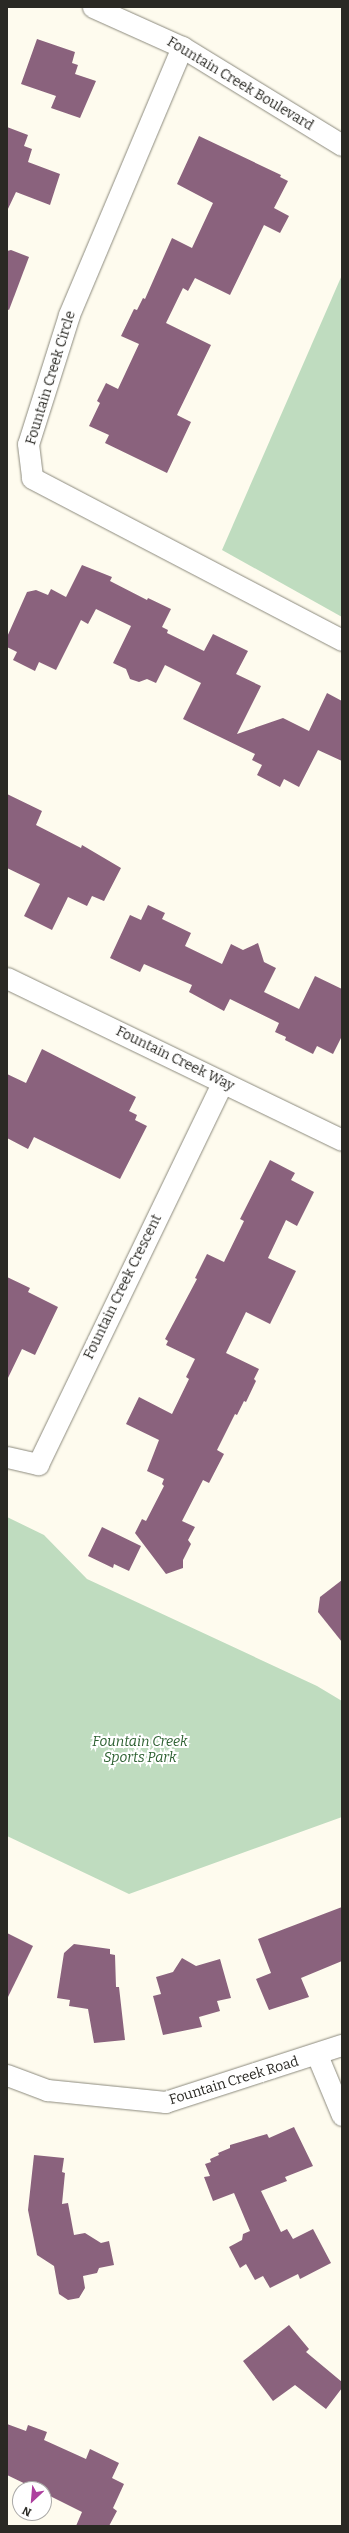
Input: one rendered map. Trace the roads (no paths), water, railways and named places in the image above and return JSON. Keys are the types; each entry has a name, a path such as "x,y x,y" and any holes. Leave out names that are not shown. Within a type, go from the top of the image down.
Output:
{"street":[{"name":"Fountain Creek Boulevard","path":"93,7 182,47 342,145"},
{"name":"Fountain Creek Circle","path":"182,47 69,315 28,444 32,478 342,640"},
{"name":"Fountain Creek Way","path":"7,978 342,1140"},
{"name":"Fountain Creek Crescent","path":"7,1457 38,1464 222,1082"},
{"name":"Fountain Creek Road","path":"7,2075 47,2090 165,2102 317,2055 342,2045"},
{"path":"317,2055 342,2115"}],"park label":[{"name":"Fountain Creek Sports Park","path":"140,1750"}]}
